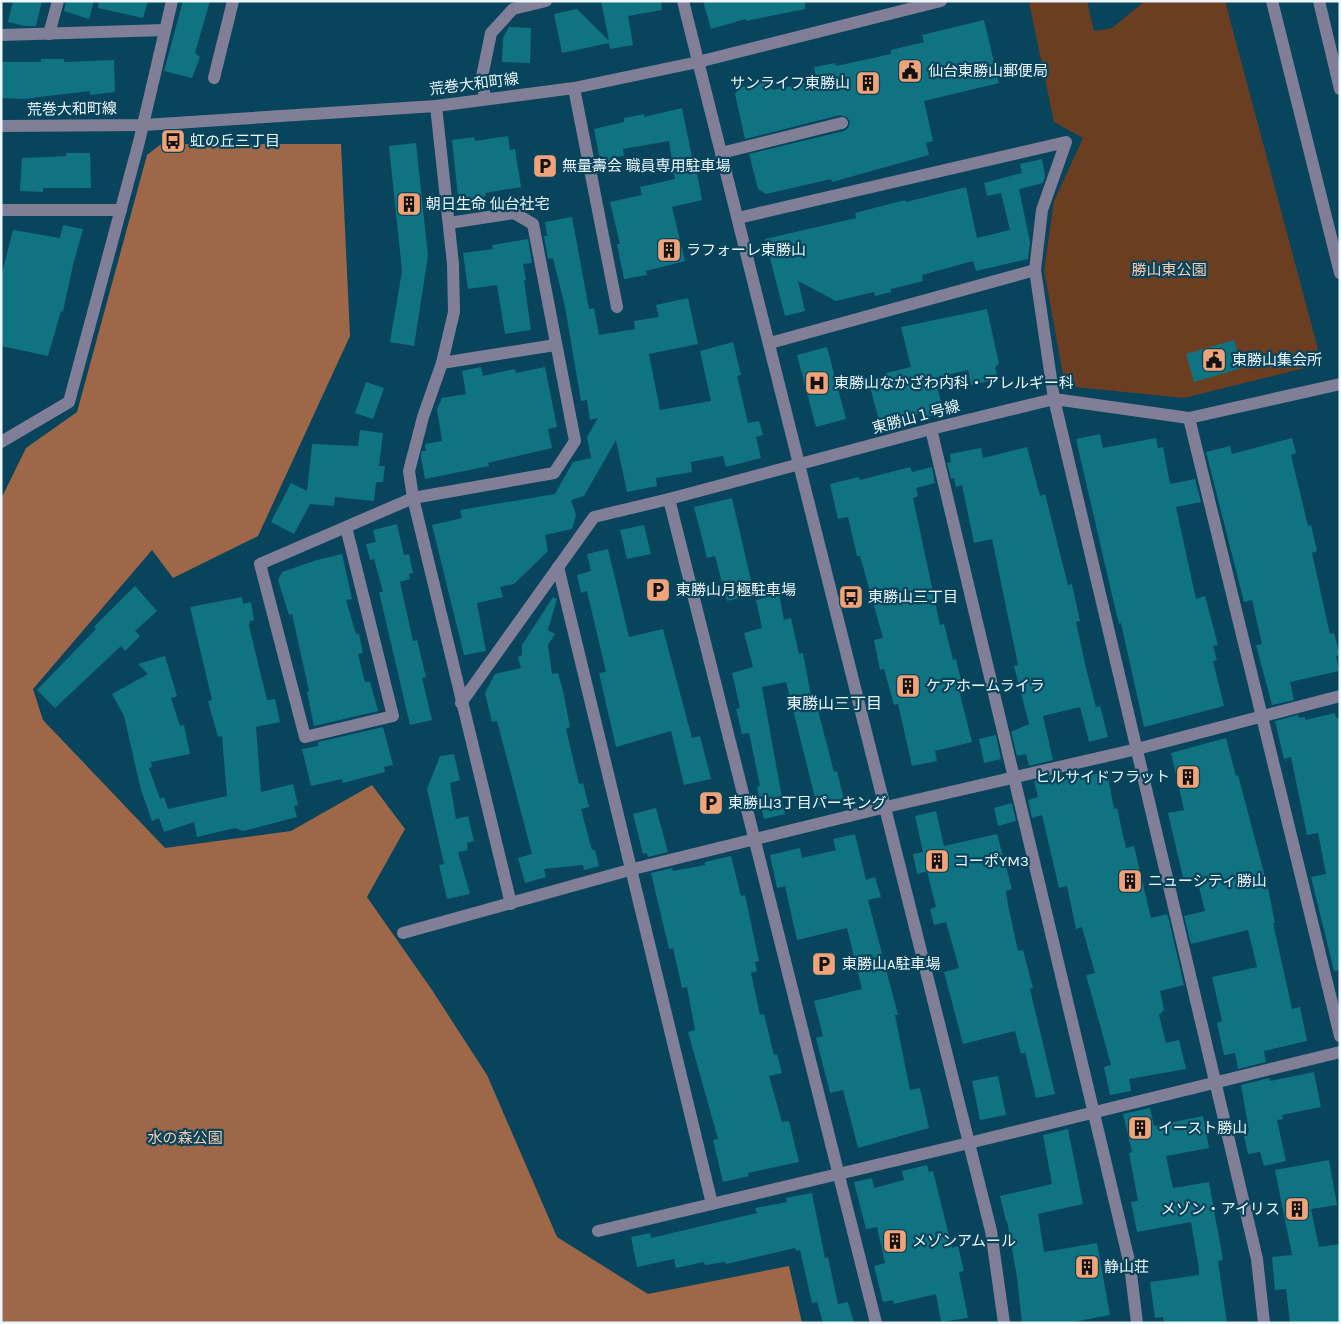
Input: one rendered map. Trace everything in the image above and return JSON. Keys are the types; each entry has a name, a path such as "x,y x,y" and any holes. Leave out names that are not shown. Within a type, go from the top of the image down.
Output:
{"street":[{"path":"49,34 58,1"},
{"path":"1,442 70,402 144,124 172,1"},
{"path":"214,78 233,1"},
{"path":"485,100 482,77 491,33 513,8 546,1"},
{"path":"683,1 991,1231 1004,1323"},
{"name":"荒巻大和町線","path":"1,126 144,124 436,106 485,100 574,88 698,62 941,1"},
{"path":"1272,1 1340,273"},
{"path":"1319,1 1340,89"},
{"path":"1,35 165,30"},
{"path":"574,88 617,307"},
{"path":"436,106 454,264 454,312 442,363 423,417 409,471 413,498 461,703 511,904"},
{"path":"721,152 842,123"},
{"path":"738,218 1066,142 1042,210 1035,270 1054,399 1217,1083 1257,1259 1264,1323"},
{"path":"1,210 121,210"},
{"path":"346,527 393,716 305,737 260,564 413,498 554,473 575,442 533,224 514,213 449,223"},
{"path":"770,343 1035,270"},
{"path":"442,363 555,345"},
{"name":"東勝山１号線","path":"461,703 594,517 669,499 931,429 1054,399 1189,418 1340,384"},
{"path":"1189,418 1340,1036"},
{"path":"931,429 1012,777 1130,1265 1137,1323"},
{"path":"669,499 876,1323"},
{"path":"558,567 712,1204"},
{"path":"403,933 632,870 886,807 1137,749 1340,696"},
{"path":"598,1231 969,1144 1340,1052"}],"green space":[{"name":"勝山東公園","path":"1087,1 1094,31 1112,28 1145,1 1225,1 1318,349 1309,367 1184,398 1065,386 1044,270 1054,201 1083,138 1054,122 1029,2"},
{"name":"水の森公園","path":"161,144 341,144 350,336 258,536 173,578 152,550 33,689 43,720 165,848 291,831 372,785 405,829 367,897 432,990 487,1075 557,1237 648,1294 789,1266 802,1323 1,1323 1,499 26,448 77,412 147,155"}],"building":[{"path":"13,1 42,1 36,26 24,26 8,22"},
{"path":"66,1 94,1 89,19 64,11"},
{"path":"99,1 148,1 143,18 98,8"},
{"path":"183,1 210,1 195,53 200,57 192,78 164,71"},
{"path":"601,1 661,1 662,10 628,16 633,45 610,49 609,43 562,53 554,14 577,9 609,41"},
{"path":"703,1 805,1 805,9 746,21 746,19 711,29"},
{"path":"984,20 999,83 924,101 933,141 926,143 929,155 832,182 831,179 766,194 758,189 749,154 844,131 848,128 850,122 847,117 840,115 745,139 735,94 741,87 770,80 772,90 817,81 814,67 835,63 836,66 891,54 891,50 924,42 922,35"},
{"path":"509,27 531,28 530,63 502,62 503,38"},
{"path":"41,59 64,59 64,62 114,60 115,92 90,95 90,91 23,99 1,98 1,62 41,62"},
{"path":"682,108 702,200 672,207 685,261 646,271 647,275 624,279 617,244 620,244 610,202 642,195 640,187 675,179 669,141 623,149 624,156 615,157 617,163 601,166 594,129 624,122 624,118 644,114 644,117"},
{"path":"508,136 510,150 515,149 521,187 485,193 486,196 475,198 476,203 459,206 452,140 474,137 475,141"},
{"name":"朝日生命 仙台社宅","path":"416,143 428,256 414,346 390,342 402,271 389,146"},
{"path":"66,153 90,153 91,188 43,188 43,192 20,191 22,158 66,156"},
{"path":"1042,159 1045,176 1043,183 1019,189 1030,242 1028,259 976,271 973,261 922,275 923,281 891,289 891,292 875,296 874,292 836,301 798,281 805,311 785,316 765,239 856,218 855,213 905,200 906,202 966,187 977,238 1010,230 1001,193 987,196 984,183 1022,173 1020,164"},
{"path":"572,217 589,309 594,308 599,335 635,329 634,321 659,317 656,305 688,298 698,344 649,354 660,410 711,401 700,351 733,342 741,375 737,376 748,423 759,421 763,435 756,437 761,458 726,467 723,456 691,462 692,472 656,478 657,486 627,492 616,440 584,496 571,500 576,515 572,529 545,535 548,551 514,584 500,587 503,597 477,603 486,651 464,655 432,525 462,518 460,510 555,494 573,462 591,458 587,437 598,418 590,420 587,400 581,401 565,307 553,258 548,259 544,236 547,236 545,222"},
{"path":"63,225 83,229 63,312 61,311 48,356 1,346 1,277 13,230 60,238"},
{"path":"528,239 532,263 523,264 531,330 505,334 497,285 468,289 463,253 493,249 492,245"},
{"path":"987,309 999,364 995,367 998,379 971,385 968,370 935,378 944,413 926,417 925,412 880,424 869,383 887,379 886,373 911,367 901,327"},
{"path":"1234,340 1242,368 1194,382 1186,354"},
{"path":"827,347 846,419 816,427 797,355"},
{"path":"481,367 483,376 515,369 516,373 545,367 557,427 548,429 552,448 488,463 489,466 425,479 421,457 422,451 426,451 425,444 442,441 437,409 442,398 466,394 462,371"},
{"path":"366,382 384,388 373,419 355,413"},
{"path":"360,430 383,433 379,466 385,466 383,482 376,482 374,501 335,497 334,506 310,504 294,534 271,522 291,483 307,491 312,444 358,446"},
{"path":"1100,434 1103,448 1156,438 1158,448 1163,447 1170,484 1195,479 1201,502 1176,507 1196,599 1205,596 1218,645 1213,646 1217,660 1213,661 1224,706 1144,727 1121,623 1119,624 1076,439"},
{"path":"1292,438 1296,453 1291,455 1308,526 1311,525 1317,551 1312,553 1330,634 1334,633 1340,655 1336,656 1339,671 1290,682 1294,700 1272,705 1256,645 1262,644 1252,600 1244,602 1206,452 1230,446 1232,454"},
{"path":"1027,447 1040,496 1045,494 1068,585 1072,584 1080,621 1076,622 1086,668 1096,707 1100,706 1108,737 1089,742 1080,707 1043,716 1053,760 1029,766 1026,754 1017,756 1011,732 1029,724 1014,666 1018,665 992,539 974,543 962,485 956,487 954,478 951,479 947,463 951,462 950,454 981,448 983,458"},
{"path":"910,467 912,472 932,467 935,483 916,488 918,496 913,498 940,625 944,624 953,660 956,659 964,693 960,694 972,742 935,751 937,761 912,766 898,704 894,705 884,669 880,670 874,640 883,638 860,556 857,556 848,517 838,519 830,484 859,477 860,480"},
{"path":"732,498 754,594 727,601 715,556 707,558 694,507"},
{"path":"397,524 404,555 409,554 413,573 409,574 410,579 400,582 413,641 417,640 426,677 422,678 432,720 410,725 379,592 383,592 374,559 370,560 366,544 376,542 373,530"},
{"path":"644,525 651,554 627,559 620,530"},
{"path":"608,549 629,637 663,629 692,738 700,736 711,779 684,785 671,731 616,747 599,673 606,672 587,591 581,593 577,575 591,571 587,554"},
{"path":"342,554 352,599 346,600 356,634 359,634 363,653 358,654 365,682 370,682 378,711 314,726 307,692 309,691 292,614 289,615 278,580 282,572"},
{"path":"135,586 157,611 135,631 140,636 125,651 121,646 55,708 37,690 96,629 94,627"},
{"path":"779,594 784,620 791,618 799,654 803,653 811,696 814,695 834,772 837,771 844,800 817,806 786,682 762,687 785,814 764,819 757,787 760,786 749,733 742,734 736,709 740,708 732,673 753,667 744,633 762,628 756,600"},
{"path":"242,597 243,604 251,602 254,620 250,621 249,626 267,700 275,699 280,722 256,727 261,792 293,784 298,805 294,806 297,817 243,831 235,828 197,837 194,822 164,832 159,818 152,821 141,790 124,716 112,694 148,674 138,664 165,656 177,696 171,698 180,726 184,725 190,754 151,762 152,767 149,768 160,799 164,797 168,809 227,796 222,736 218,737 208,701 212,700 190,607"},
{"path":"553,597 557,599 548,630 555,634 548,645 552,674 558,673 563,691 570,727 566,729 579,784 583,783 589,807 581,809 592,850 595,850 599,866 584,870 583,865 544,869 546,877 525,883 518,858 532,854 497,721 492,722 485,693 495,674 521,668 518,657 522,655 522,645"},
{"path":"1335,713 1336,718 1340,717 1340,970 1334,971 1311,877 1326,874 1318,833 1307,835 1291,757 1284,759 1275,721 1298,715 1299,718 1305,717 1305,720"},
{"path":"383,727 393,765 384,767 385,772 343,783 342,779 311,786 302,749 318,746 318,742"},
{"path":"996,735 1001,759 984,763 979,739"},
{"path":"1226,738 1236,776 1238,775 1268,888 1275,923 1273,923 1292,1009 1300,1007 1307,1041 1264,1051 1266,1062 1238,1069 1235,1053 1224,1055 1217,1023 1222,1021 1212,977 1257,967 1248,930 1191,944 1184,916 1205,911 1197,879 1184,882 1168,813 1184,810 1171,753"},
{"path":"454,754 460,780 450,783 456,819 468,816 474,841 467,843 468,850 458,852 470,894 447,899 439,865 444,864 427,789 440,756"},
{"path":"1107,772 1114,809 1117,808 1126,848 1134,846 1151,918 1167,914 1169,920 1184,985 1160,991 1164,1010 1159,1015 1166,1043 1179,1040 1186,1069 1129,1079 1131,1091 1110,1095 1104,1067 1111,1065 1086,975 1095,973 1082,927 1076,929 1067,886 1059,888 1042,815 1032,818 1028,800 1038,797 1034,781 1063,775 1064,780"},
{"path":"1012,803 1016,821 998,826 994,808"},
{"path":"656,808 668,852 648,857 647,853 643,854 633,814"},
{"path":"936,811 944,846 997,834 1012,889 1006,891 1018,951 1023,950 1033,988 1030,989 1055,1094 1036,1098 1025,1052 1021,1054 1015,1031 963,1044 944,972 959,968 946,922 934,925 930,909 936,907 927,871 917,874 913,854 923,852 915,816"},
{"path":"855,834 866,880 875,877 881,897 868,900 898,1015 895,1015 910,1090 920,1088 929,1128 858,1148 843,1090 830,1093 816,1038 823,1036 814,1001 862,989 847,928 797,940 785,886 777,888 770,855 800,848 802,858 836,850 833,839"},
{"path":"731,856 741,896 745,895 759,961 755,962 757,971 751,973 760,1015 764,1014 774,1055 777,1054 782,1073 769,1076 782,1122 789,1121 799,1162 748,1173 749,1176 723,1182 713,1140 718,1139 688,1032 695,1030 687,987 682,988 673,948 669,949 651,873 672,868 673,871 705,865 705,862"},
{"path":"1314,1072 1321,1107 1282,1115 1283,1119 1277,1120 1286,1161 1264,1166 1260,1152 1248,1154 1243,1133 1249,1131 1241,1085 1269,1078 1270,1081"},
{"path":"998,1076 1006,1115 980,1120 972,1081"},
{"path":"1150,1108 1154,1126 1203,1116 1209,1148 1166,1156 1173,1188 1209,1182 1223,1260 1218,1261 1227,1323 1164,1323 1163,1317 1155,1318 1150,1282 1199,1275 1199,1269 1191,1222 1137,1232 1131,1202 1138,1201 1129,1153 1132,1152 1123,1114"},
{"path":"1068,1129 1083,1204 1038,1214 1044,1252 1097,1243 1110,1315 1068,1323 1022,1323 1017,1277 1007,1221 1000,1196 1052,1184 1043,1135"},
{"path":"1329,1160 1337,1205 1311,1209 1319,1247 1340,1244 1340,1323 1290,1323 1286,1289 1275,1290 1272,1257 1292,1255 1275,1170"},
{"path":"927,1165 929,1172 933,1171 952,1248 958,1246 964,1271 959,1272 968,1318 941,1322 936,1294 894,1304 893,1300 883,1302 874,1266 885,1263 877,1227 866,1229 854,1182 872,1178 874,1188 904,1180 902,1171"},
{"path":"812,1193 825,1258 828,1257 838,1304 848,1302 854,1323 823,1323 817,1302 812,1303 800,1250 796,1251 795,1248 726,1264 725,1262 705,1265 704,1262 676,1268 674,1259 637,1267 631,1237 650,1233 651,1238 757,1213 755,1208 787,1202 786,1198"}],"place":[{"name":"仙台東勝山郵便局","path":"910,71"},
{"name":"サンライフ東勝山","path":"868,83"},
{"name":"虹の丘三丁目","path":"173,141"},
{"name":"無量壽会 職員専用駐車場","path":"545,166"},
{"name":"朝日生命 仙台社宅","path":"409,204"},
{"name":"ラフォーレ東勝山","path":"669,250"},
{"name":"東勝山集会所","path":"1214,360"},
{"name":"東勝山なかざわ内科・アレルギー科","path":"817,383"},
{"name":"東勝山月極駐車場","path":"658,590"},
{"name":"東勝山三丁目","path":"851,597"},
{"name":"ケアホームライラ","path":"908,686"},
{"name":"ヒルサイドフラット","path":"1188,777"},
{"name":"東勝山3丁目パーキング","path":"711,803"},
{"name":"コーポYM3","path":"937,861"},
{"name":"ニューシティ勝山","path":"1130,881"},
{"name":"東勝山A駐車場","path":"824,964"},
{"name":"イースト勝山","path":"1140,1128"},
{"name":"メゾン・アイリス","path":"1297,1209"},
{"name":"メゾンアムール","path":"895,1241"},
{"name":"静山荘","path":"1087,1267"}],"district":[{"name":"東勝山三丁目","path":"834,703"}]}
